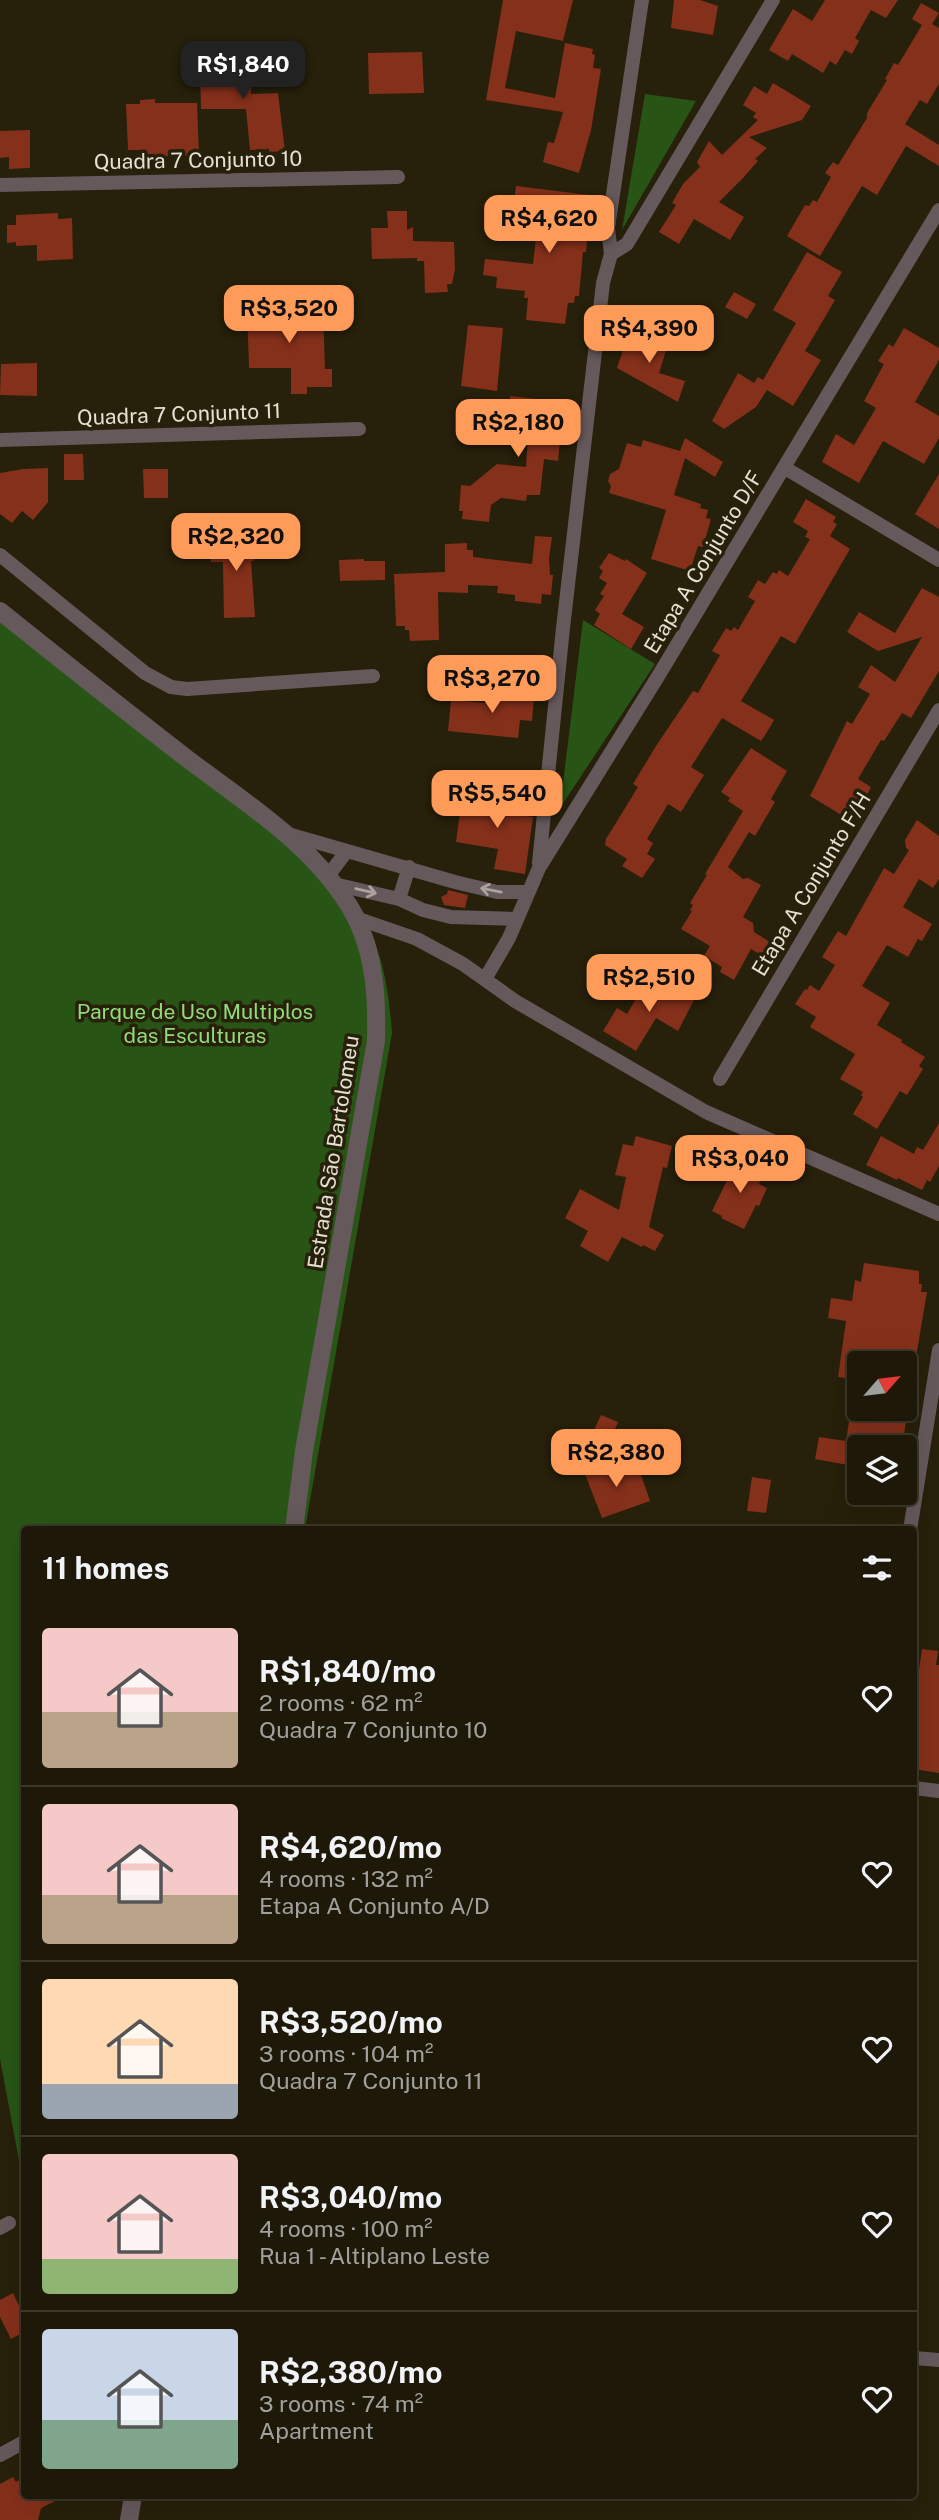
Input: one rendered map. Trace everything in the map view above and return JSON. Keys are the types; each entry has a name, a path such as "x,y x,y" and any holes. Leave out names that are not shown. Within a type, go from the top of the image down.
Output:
{"street":[{"path":"539,867 601,297 611,254 608,228 642,0"},
{"path":"611,254 627,244 773,0"},
{"name":"Quadra 7 Conjunto 10","path":"0,185 398,177"},
{"name":"Etapa A Conjunto D/F","path":"485,979 509,938 539,867 785,468 939,210"},
{"name":"Quadra 7 Conjunto 11","path":"0,440 359,429"},
{"path":"785,468 939,560"},
{"path":"0,555 145,673 171,687 187,689 373,676"},
{"name":"Estrada São Bartolomeu","path":"0,611 283,833 331,880 356,918 368,950 376,992 376,1041 304,1451 294,1526"},
{"name":"Etapa A Conjunto F/H","path":"720,1079 939,710"},
{"path":"283,833 497,892 527,892"},
{"path":"346,852 331,880 451,917 516,919"},
{"path":"398,900 409,867"},
{"path":"356,918 417,939 485,979 515,1001 706,1112 939,1214"},
{"path":"911,1526 939,1350"},
{"path":"917,1788 939,1791"},
{"path":"917,2358 939,2360"},
{"path":"0,2455 21,2444"},
{"path":"129,2520 132,2499"}],"green space":[{"path":"645,94 696,101 622,230"},
{"name":"Parque de Uso Multiplos das Esculturas","path":"0,608 329,870 357,908 375,942 387,987 392,1033 306,1526 21,1526 21,2171 0,2059"},
{"path":"583,620 655,664 560,808"}],"building":[{"path":"503,0 573,0 563,41 516,31 505,88 555,98 565,43 593,49 593,68 601,69 591,130 579,173 543,162 548,142 554,143 563,112 486,100"},
{"path":"674,0 700,0 718,6 713,35 671,28"},
{"path":"825,0 898,0 886,18 871,10 855,38 859,41 852,54 845,50 836,65 830,61 823,73 792,54 788,61 769,50 793,9 812,21"},
{"path":"921,3 939,13 932,24 939,28 939,84 927,104 920,100 905,124 939,145 939,166 906,146 877,195 862,186 820,256 787,236 805,205 809,206 813,200 817,202 831,177 825,173 833,162 838,165 867,118 867,113 894,63 898,65 922,25 912,19"},
{"path":"422,52 424,93 369,94 368,53"},
{"path":"251,59 251,94 278,93 285,151 250,150 246,109 201,109 200,66 209,65 208,61"},
{"path":"773,83 811,106 802,120 749,137 767,148 719,202 744,217 730,240 694,219 679,244 659,232 676,205 672,203 683,184 700,167 697,162 709,141 722,155 758,120 753,117 756,113 743,105 754,86 767,94"},
{"path":"155,99 155,103 197,103 199,155 144,157 143,150 128,150 126,104 140,104 140,100"},
{"path":"30,130 30,168 9,169 9,157 0,158 0,131"},
{"path":"516,186 589,195 586,252 583,252 579,296 575,296 574,303 568,303 565,324 526,320 528,298 524,298 525,291 496,288 497,277 483,275 485,259 533,264 540,204 514,202"},
{"path":"387,211 407,211 407,230 413,227 413,241 454,242 455,269 452,284 447,284 448,292 425,293 424,261 417,261 417,258 372,259 371,228 388,228"},
{"path":"58,213 58,219 72,218 73,259 37,261 37,245 16,246 16,242 7,243 7,225 16,225 16,215"},
{"path":"807,252 842,272 828,296 835,300 805,351 821,360 793,406 767,390 756,407 724,429 712,421 738,373 754,383 758,377 763,380 796,323 773,310"},
{"path":"734,292 756,304 747,319 725,307"},
{"path":"285,306 285,311 323,310 325,369 332,369 332,387 307,387 307,394 291,394 291,368 249,368 247,308"},
{"path":"468,325 503,328 497,391 461,386"},
{"path":"904,328 939,348 939,360 915,402 939,416 939,438 924,464 883,441 859,483 822,462 836,434 854,445 876,408 864,401 884,364 878,361 889,344 893,347"},
{"path":"636,334 668,344 659,373 685,381 678,402 617,368 627,338 634,340"},
{"path":"37,363 37,396 0,395 1,364"},
{"path":"510,396 564,402 558,461 544,459 540,495 527,495 526,501 501,498 491,505 489,522 462,519 463,511 459,511 461,485 470,486 497,464 526,467 528,434 510,432"},
{"path":"685,438 723,462 715,477 685,458 674,495 701,504 700,508 708,510 706,518 711,519 703,547 698,546 690,571 651,559 666,510 609,493 611,486 608,481 610,474 619,469 627,443 641,447 643,440 680,451"},
{"path":"64,454 83,454 84,480 64,480"},
{"path":"48,468 48,502 33,520 22,511 12,523 0,514 0,473"},
{"path":"143,469 168,469 168,498 144,498"},
{"path":"939,474 939,529 915,514"},
{"path":"806,499 836,517 833,522 837,524 830,536 850,549 795,644 781,636 741,701 774,720 767,732 761,741 722,718 691,767 704,775 681,812 668,804 647,839 653,843 647,854 655,859 642,878 622,866 627,859 605,845 606,839 638,787 633,784 656,746 693,691 698,693 720,655 712,651 726,628 731,631 734,627 738,630 755,601 748,597 758,580 765,584 773,572 777,574 779,570 788,576 810,539 805,537 808,531 793,522"},
{"path":"253,534 254,561 251,561 255,617 224,618 223,562 211,562 211,535"},
{"path":"535,536 552,537 549,558 550,575 553,575 551,595 542,594 541,604 515,601 515,595 497,593 498,586 468,585 468,593 438,592 439,640 410,641 409,630 405,630 405,626 396,626 394,574 445,572 445,544 467,543 467,550 473,550 473,557 532,564"},
{"path":"609,553 625,561 626,559 647,573 622,614 644,627 631,649 594,625 600,614 595,610 604,596 600,594 607,583 599,578 603,571 599,568"},
{"path":"339,560 385,561 385,580 340,581"},
{"path":"922,588 939,597 939,671 911,718 902,713 884,741 881,740 858,779 871,787 853,822 810,796 847,721 852,724 870,694 858,687 871,665 895,682 922,637 878,651 847,632 859,612 895,633"},
{"path":"487,692 534,697 532,721 520,720 518,738 448,731 451,700 486,703"},
{"path":"751,748 787,771 771,799 775,802 755,836 749,832 728,867 743,879 748,878 761,885 743,917 753,923 754,932 776,946 768,959 751,949 734,980 720,972 722,967 704,956 710,946 681,929 692,911 690,910 693,905 690,903 707,875 705,874 743,811 728,801 730,798 721,792"},
{"path":"483,773 500,775 494,812 533,817 525,874 494,869 498,849 456,842 460,812 477,815"},
{"path":"917,820 939,836 939,879 933,888 919,879 903,907 932,924 922,941 918,939 908,957 887,945 862,986 890,1003 877,1025 925,1057 919,1066 923,1069 907,1095 900,1091 877,1129 853,1114 863,1092 840,1079 855,1054 810,1027 816,1017 795,1004 810,985 819,991 835,965 822,957 838,931 846,936 884,868 894,874 909,850 905,840"},
{"path":"448,890 468,895 465,908 444,905 441,897 447,894"},
{"path":"660,983 673,991 676,986 695,998 678,1031 656,1018 636,1051 603,1031 617,1008 627,1014 644,985 655,991"},
{"path":"939,1123 939,1166 922,1190 866,1165 881,1136 914,1154 917,1147 923,1150"},
{"path":"636,1136 672,1146 667,1168 663,1167 649,1227 664,1235 655,1251 622,1237 608,1262 580,1246 588,1231 565,1218 580,1189 619,1210 626,1177 615,1175 623,1144 633,1146"},
{"path":"737,1160 763,1175 759,1184 767,1188 744,1229 712,1211"},
{"path":"864,1263 919,1271 921,1292 927,1292 917,1351 847,1351 847,1378 838,1377 846,1321 828,1318 831,1298 852,1301 855,1280 861,1282"},
{"path":"601,1415 618,1422 611,1439 593,1432"},
{"path":"849,1421 906,1421 904,1435 847,1435 847,1465 815,1459 819,1437 846,1441"},
{"path":"607,1461 613,1478 639,1469 650,1501 602,1518 583,1469"},
{"path":"752,1477 771,1480 766,1513 747,1511"},
{"path":"922,1649 938,1651 936,1665 939,1665 939,1773 917,1769 917,1684"},
{"path":"13,2293 21,2310 21,2334 11,2339 0,2317 0,2300"},
{"path":"13,2477 16,2482 21,2479 21,2499 59,2499 41,2508 38,2520 0,2520 0,2484"}]}
